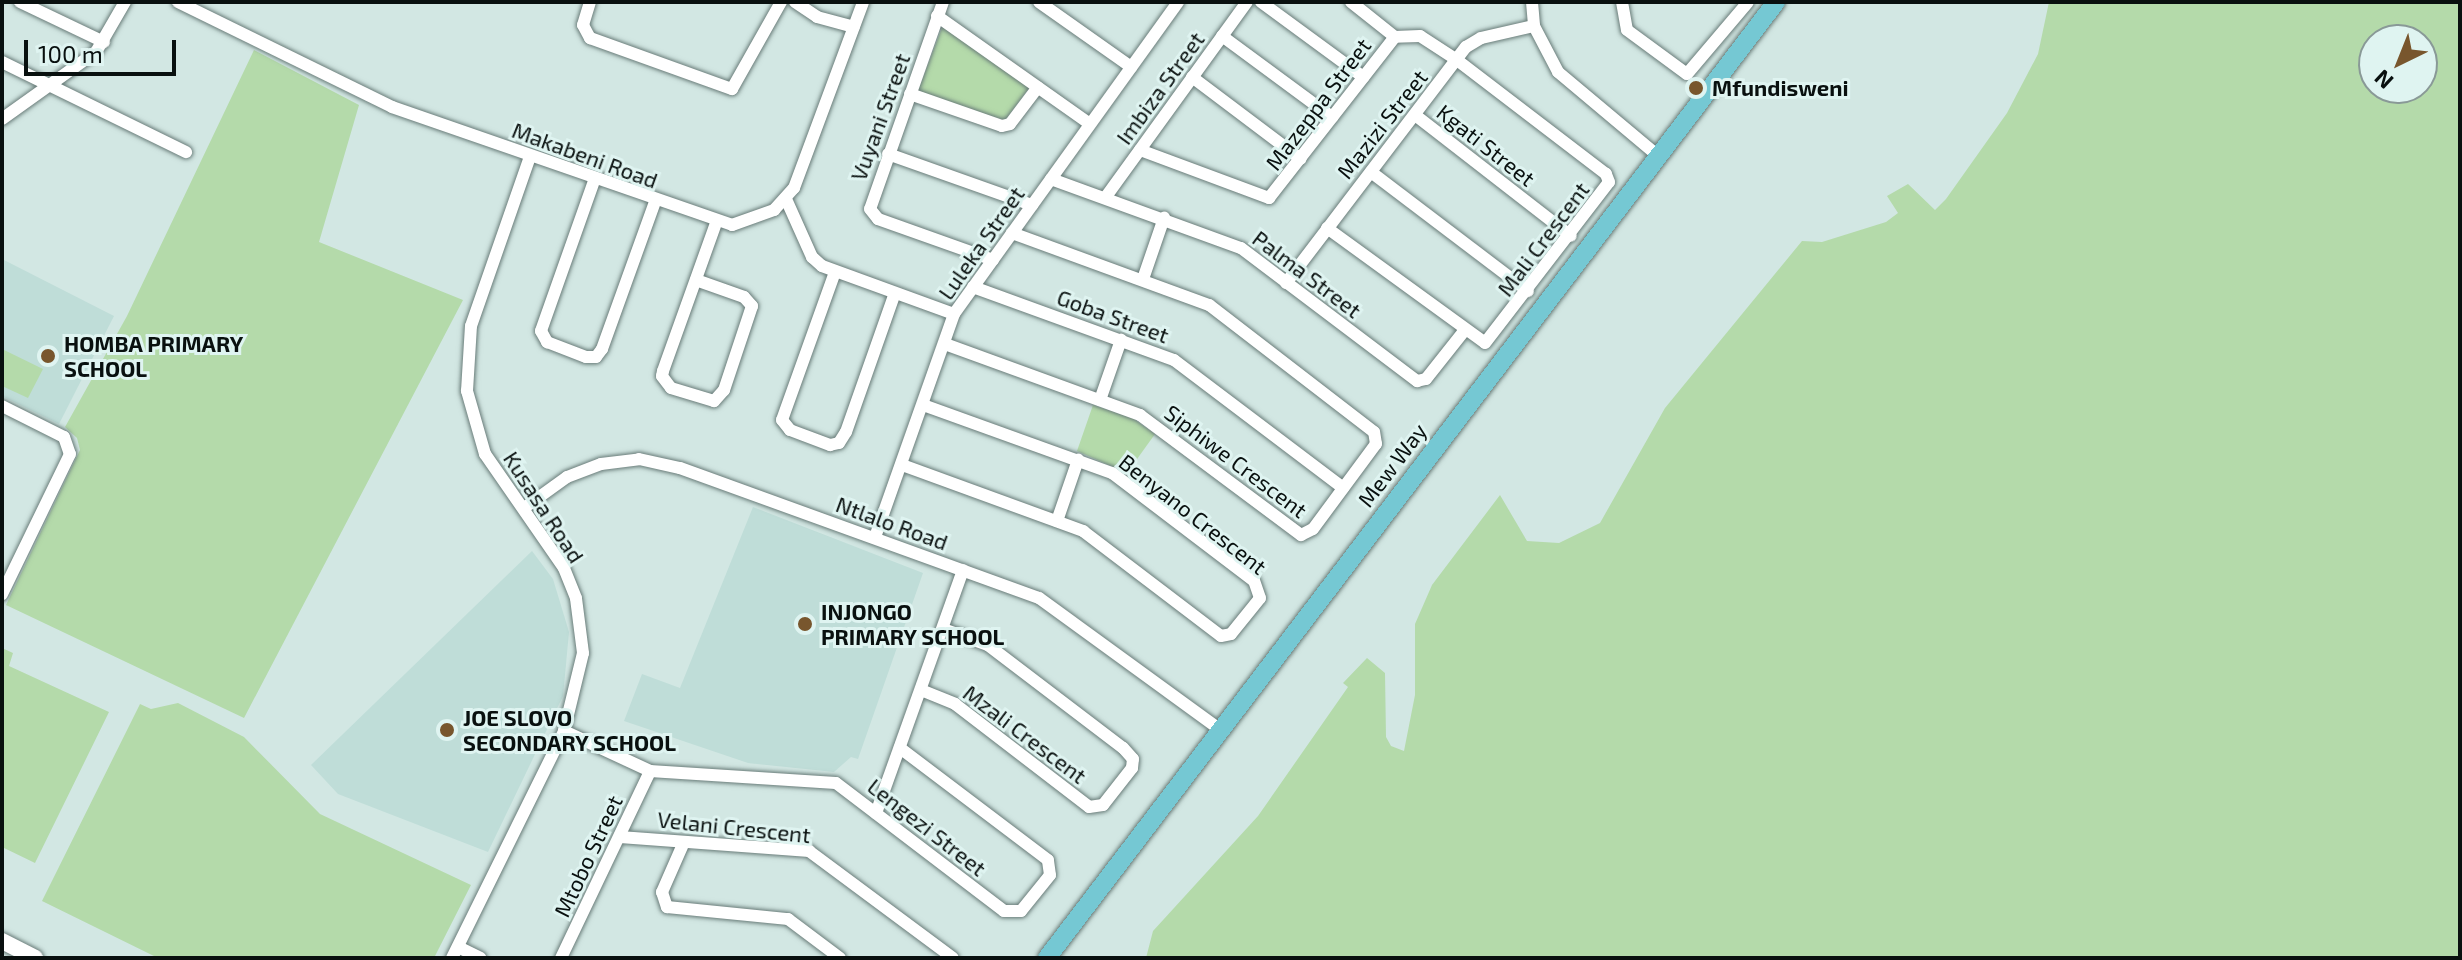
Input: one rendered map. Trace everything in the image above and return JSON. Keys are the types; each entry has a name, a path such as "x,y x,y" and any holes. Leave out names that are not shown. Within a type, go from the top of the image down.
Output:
{"main road":[{"name":"Mew Way","path":"1047,958 1776,2"}],"street":[{"path":"20,2 104,42"},
{"path":"2,119 104,42 125,2"},
{"name":"Makabeni Road","path":"178,2 392,107 716,223 746,223 786,199"},
{"path":"590,2 583,25 590,38 732,89 781,2"},
{"path":"795,2 817,17 854,27"},
{"path":"863,2 786,199 812,257 835,272 954,314"},
{"name":"Vuyani Street","path":"943,2 871,204 874,216 993,260"},
{"path":"1039,2 1131,67"},
{"name":"Imbiza Street","path":"1105,198 1247,2"},
{"path":"1261,2 1363,77"},
{"path":"1532,2 1534,26 1544,51 1571,87 1658,156"},
{"path":"1622,2 1627,30 1687,74 1748,2"},
{"name":"Luleka Street","path":"875,537 954,314 1131,67 1172,4"},
{"name":"Mali Crescent","path":"1358,4 1395,37 1420,36 1457,60 1606,174 1605,191 1488,341 1464,331"},
{"path":"937,16 1090,124"},
{"name":"Mazizi Street","path":"1286,283 1457,60 1481,38 1534,26"},
{"path":"1222,36 1332,117"},
{"name":"Mazeppa Street","path":"1140,150 1269,198 1395,37"},
{"path":"2,62 186,152"},
{"path":"1192,77 1301,159"},
{"path":"910,94 1002,126 1010,124 1038,87"},
{"name":"Kgati Street","path":"1415,115 1571,236"},
{"path":"888,154 1032,205"},
{"name":"Kusasa Road","path":"455,952 564,731 581,674 581,622 564,568 478,438 466,372 471,326 530,157"},
{"path":"1371,172 1528,291"},
{"name":"Palma Street","path":"1051,179 1234,244 1417,381 1426,379 1464,331"},
{"path":"594,181 541,331 547,342 586,357 596,357 602,349 655,202"},
{"path":"1143,279 1164,218"},
{"path":"696,280 744,297 752,306 724,390 714,401 671,388 662,376 716,223"},
{"path":"1327,228 1464,331"},
{"name":"Siphiwe Crescent","path":"945,344 1147,419 1301,535 1313,529 1376,444 1374,432 1209,305 1012,233"},
{"path":"835,272 782,420 790,430 830,445 839,443 846,432 895,293"},
{"name":"Goba Street","path":"973,287 1174,360 1343,488"},
{"path":"1100,400 1121,340"},
{"name":"Benyano Crescent","path":"902,465 1083,531 1221,636 1231,634 1260,598 1254,581 1128,485 1078,460 923,405"},
{"path":"2,406 64,437 70,450 2,594"},
{"name":"Ntlalo Road","path":"524,508 583,469 639,459 680,468 875,537 1063,611 1221,730"},
{"path":"1057,521 1078,460"},
{"path":"876,813 963,570"},
{"name":"Mzali Crescent","path":"921,690 955,704 1089,807 1103,805 1132,768 1133,759 1123,748 988,645 943,629"},
{"name":"Lengezi Street","path":"564,731 650,771 829,782 876,813 1010,914 1026,907 1050,875 1050,864 900,748"},
{"name":"Mtobo Street","path":"561,958 650,771"},
{"name":"Velani Crescent","path":"620,837 815,853 936,953 953,958"},
{"path":"684,842 662,892 667,907 788,919 840,958"},
{"path":"2,941 35,958"},
{"path":"455,952 481,958"}],"shaded area":[{"name":"HOMBA PRIMARY SCHOOL","path":"2,259 114,316 59,424 2,396"},
{"name":"INJONGO PRIMARY SCHOOL","path":"753,507 923,573 858,759 851,757 834,772 748,763 624,721 642,674 680,688"},
{"name":"JOE SLOVO SECONDARY SCHOOL","path":"532,551 553,579 569,632 563,696 488,852 338,794 311,765"}],"green space":[{"path":"2049,2 2460,2 2460,958 1146,958 1153,931 1258,816 1348,687 1343,683 1367,658 1385,673 1386,737 1391,746 1404,751 1415,695 1415,624 1432,585 1500,495 1527,541 1559,543 1600,523 1665,408 1802,241 1822,242 1886,222 1898,213 1887,196 1908,184 1935,210 2007,113 2038,54"},
{"path":"943,25 1029,88 1003,123 918,91"},
{"path":"254,50 359,105 319,242 463,300 244,718 6,605 80,450 77,438 65,427 127,316"},
{"path":"2,349 43,369 28,398 2,386"},
{"path":"1093,405 1132,418 1155,434 1127,473 1077,451"},
{"path":"2,648 13,653 9,666 109,712 35,863 2,847"},
{"path":"178,703 244,737 320,814 471,885 434,958 158,958 42,901 140,704 151,709"}],"place":[{"name":"Mfundisweni","path":"1696,88"},
{"name":"HOMBA PRIMARY SCHOOL","path":"48,356"},
{"name":"INJONGO PRIMARY SCHOOL","path":"805,624"},
{"name":"JOE SLOVO SECONDARY SCHOOL","path":"447,730"}]}
